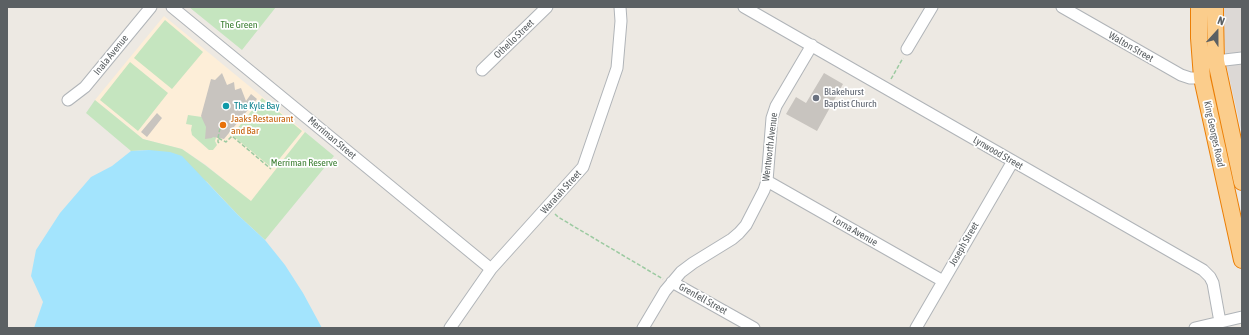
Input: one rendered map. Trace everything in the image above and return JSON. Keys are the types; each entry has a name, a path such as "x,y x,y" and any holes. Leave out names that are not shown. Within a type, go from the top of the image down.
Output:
{"highway":[{"name":"King Georges Road","path":"1199,7 1199,38 1202,78 1242,260"},
{"name":"King Georges Road","path":"1216,7 1216,61 1242,182"}],"street":[{"name":"Inala Avenue","path":"68,100 85,87 150,7"},
{"name":"Merriman Street","path":"172,7 491,269"},
{"name":"Othello Street","path":"482,70 547,7"},
{"name":"Lynwood Street","path":"744,7 1207,273 1213,283 1220,322"},
{"path":"907,50 932,7"},
{"name":"Walton Street","path":"1062,7 1181,75 1190,78 1202,78"},
{"name":"Waratah Street","path":"450,328 491,269 585,164 617,68 621,21 617,8"},
{"name":"Wentworth Avenue","path":"643,328 672,282 681,272 732,239 746,225 767,181 772,118 776,106 812,45"},
{"path":"1216,61 1242,58"},
{"name":"Joseph Street","path":"916,328 1013,161"},
{"name":"Lorna Avenue","path":"767,181 943,281"},
{"name":"Grenfell Street","path":"672,282 754,328"},
{"path":"1195,328 1242,318"}],"path":[{"path":"886,88 907,50"},
{"path":"219,144 218,138 220,128"},
{"path":"218,138 226,142 232,136 271,169"},
{"path":"549,206 558,217 665,280 672,282"}],"shaded area":[{"path":"1223,8 1242,8 1242,134 1227,68 1222,20"},
{"path":"164,16 305,132 251,202 206,165 182,149 143,139 95,100"}],"green space":[{"name":"The Green","path":"189,7 276,7 242,50"},
{"path":"165,20 203,52 172,89 134,58"},
{"path":"130,62 168,93 138,131 100,100"},
{"path":"262,98 302,131 272,168 232,135"},
{"name":"Merriman Reserve","path":"95,100 143,139 182,149 251,201 305,132 334,156 265,240 238,215 207,182 149,150 131,151 86,113"},
{"path":"188,115 202,117 216,138 215,141 217,145 213,150 209,150 192,135 192,125 186,124"}],"water":[{"path":"149,150 170,152 182,156 238,215 265,240 285,265 303,293 322,328 34,328 43,302 31,276 36,250 60,213 91,177 112,166 131,151"}],"building":[{"name":"The Kyle Bay","path":"222,73 227,85 234,82 235,90 241,88 246,101 251,94 257,99 224,139 213,137 205,139 206,127 201,116 211,79 215,80"},
{"path":"824,73 843,84 817,131 786,114 796,97 806,103"},
{"path":"157,113 162,118 147,137 141,132"}],"place":[{"name":"Blakehurst Baptist Church","path":"816,98"},
{"name":"The Kyle Bay","path":"226,106"},
{"name":"Jaaks Restaurant and Bar","path":"223,125"}]}
